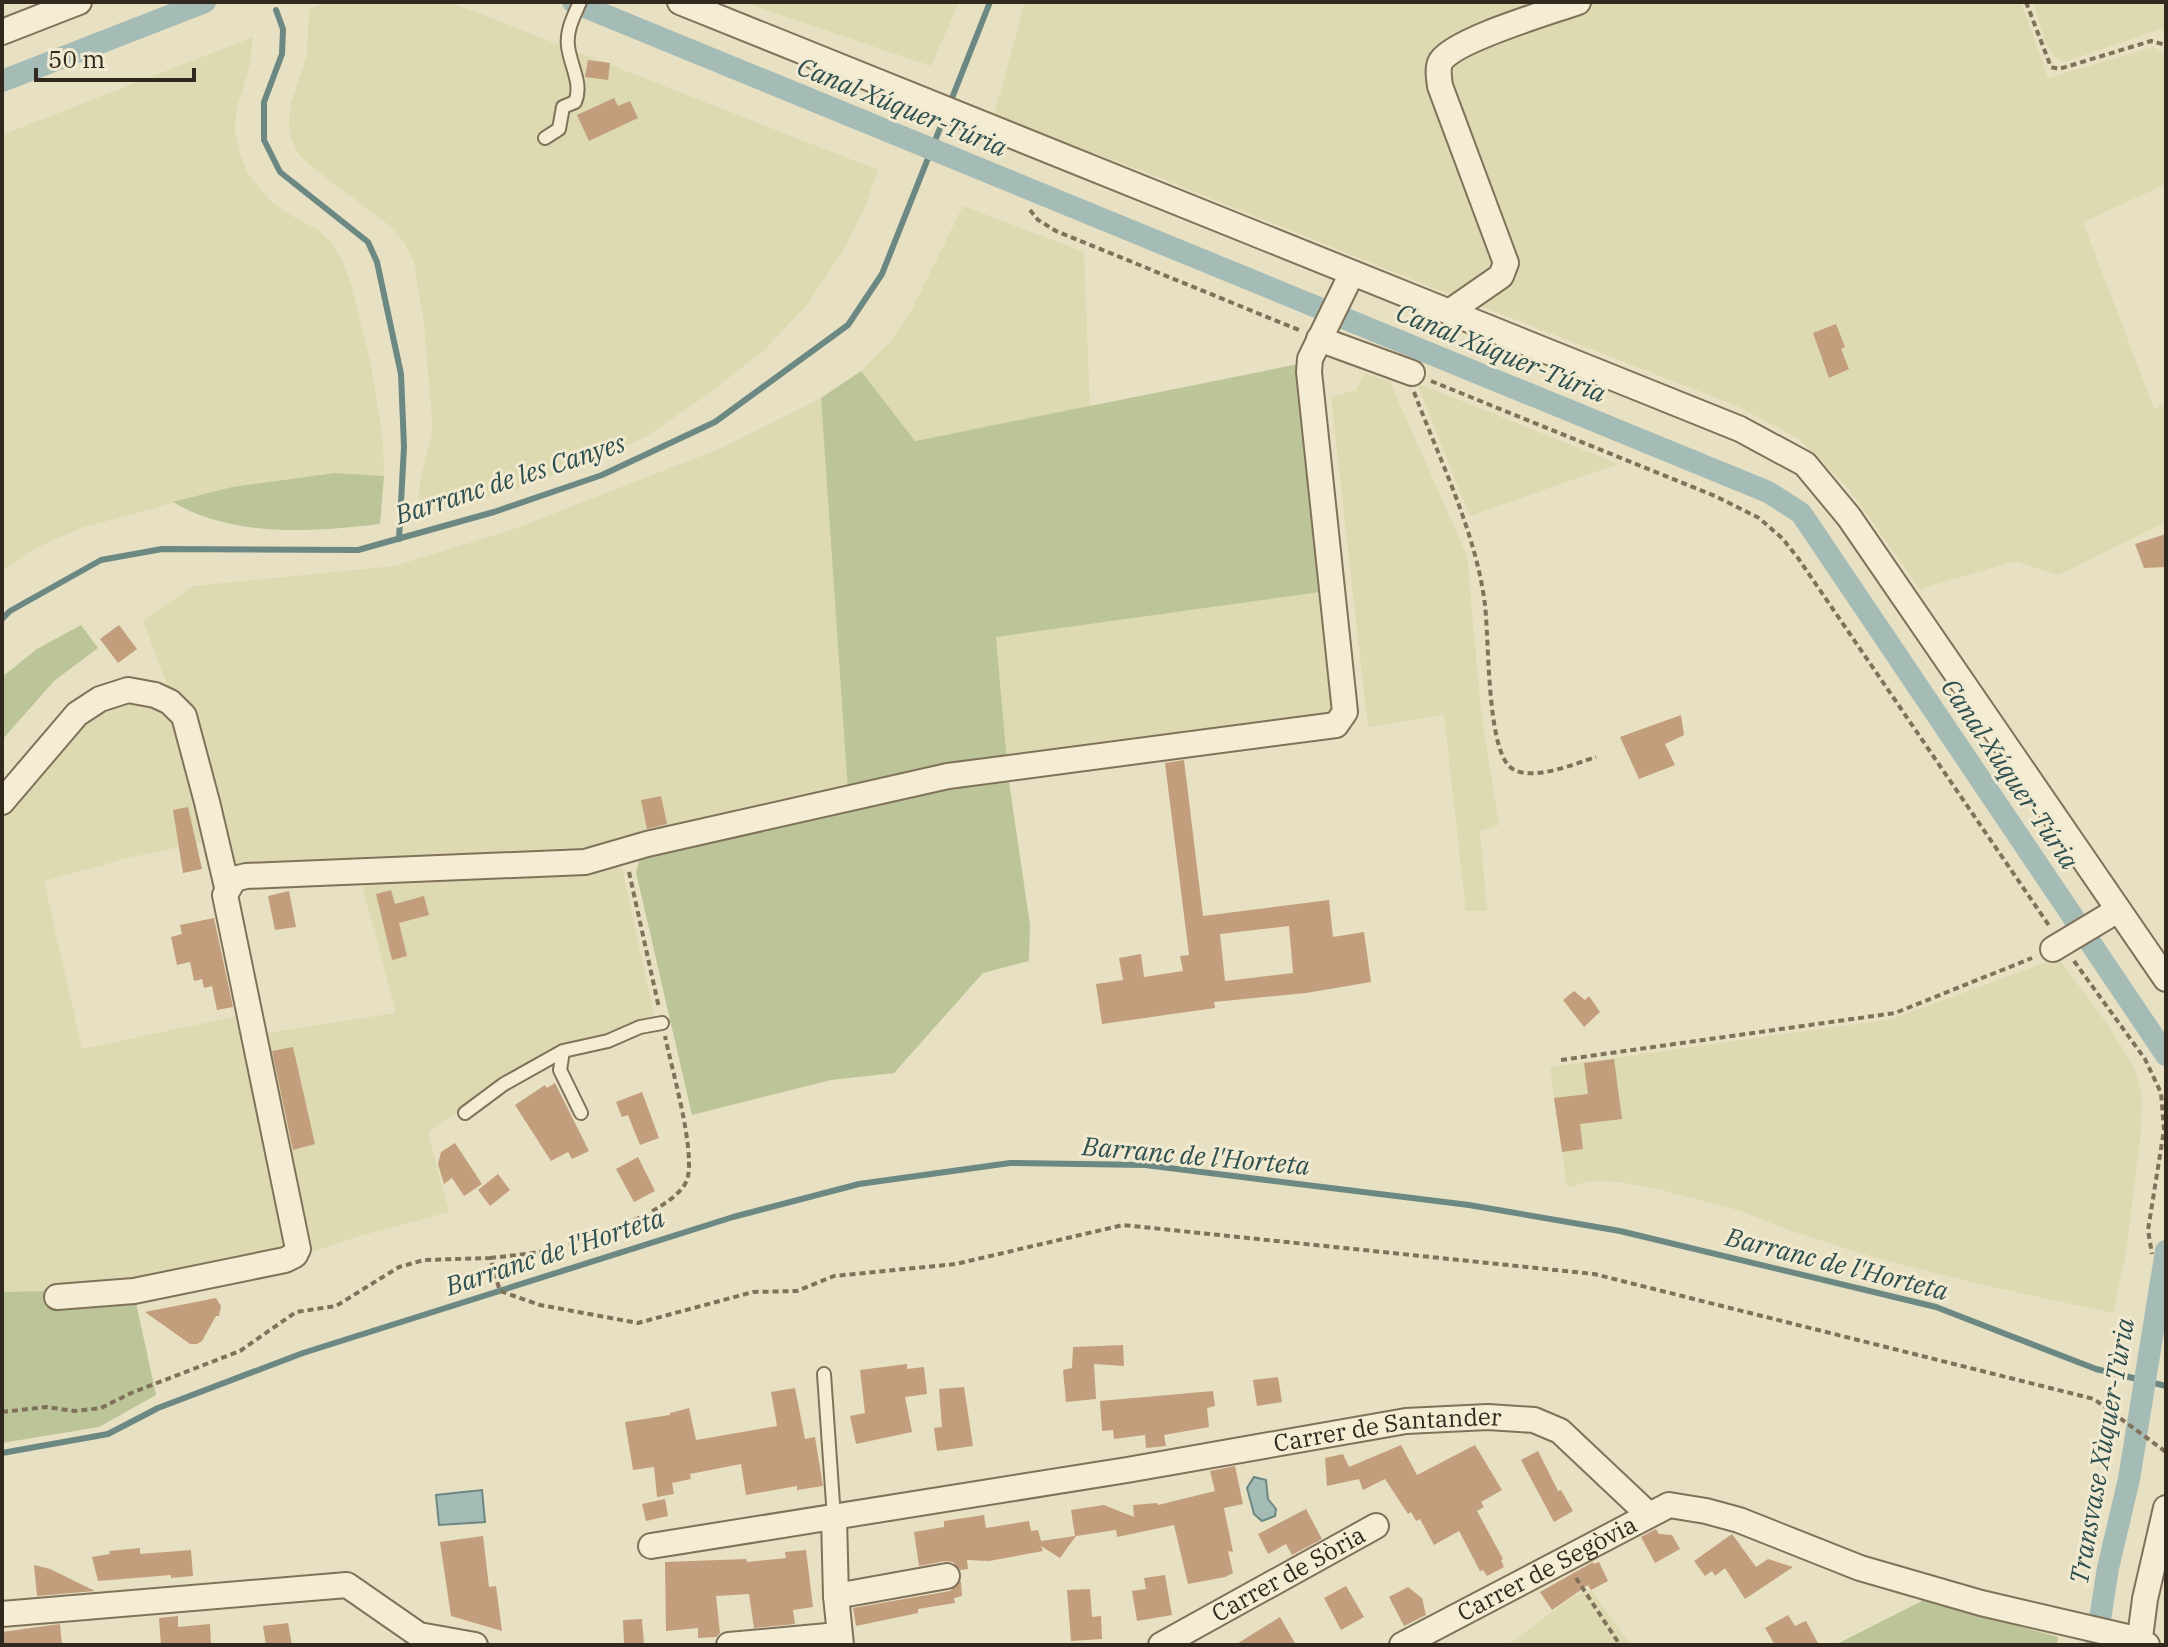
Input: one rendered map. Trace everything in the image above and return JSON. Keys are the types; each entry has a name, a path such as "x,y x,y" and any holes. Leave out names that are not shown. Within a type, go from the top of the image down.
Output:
{"street":[{"path":"2,32 79,2"},
{"path":"680,2 1740,429 1805,464 1849,517 2108,916 2166,979"},
{"path":"1449,312 1501,276 1506,263 1440,86 1438,71 1441,62 1463,44 1578,2"},
{"path":"57,1297 134,1291 285,1260 295,1255 298,1249 225,895 234,879 246,876 585,862 948,776 1336,725 1345,712 1309,372 1310,359 1352,273"},
{"path":"1321,335 1409,372"},
{"path":"2,802 77,714 100,699 128,690 155,695 170,702 184,716 227,887"},
{"path":"2062,944 2108,916"},
{"name":"Carrer de Santander","path":"651,1546 1406,1421 1512,1417 1534,1420 1560,1431 1648,1514"},
{"path":"1648,1514 1669,1505 1706,1511 1739,1520 1860,1568 1981,1603 2142,1643 2145,1599 2166,1508"},
{"name":"Carrer de Segòvia","path":"1402,1645 1648,1514"},
{"path":"729,1645 840,1640 834,1518"},
{"name":"Carrer de Sòria","path":"1161,1645 1376,1526"},
{"path":"836,1596 947,1576"},
{"path":"2,1614 347,1585 419,1635 475,1645"}],"lane":[{"path":"545,138 559,129 563,107 575,102 580,92 568,44 569,28 580,2"},
{"path":"465,1113 504,1084 563,1051 608,1041 640,1027 662,1023"},
{"path":"563,1051 560,1070 581,1113"},
{"path":"824,1374 834,1518"}],"path":[{"path":"2026,2 2051,67 2059,69 2151,41 2166,45"},
{"path":"1030,210 1038,220 1056,231 1321,335"},
{"path":"1409,372 1479,564 1486,608 1497,746 1509,767 1524,774 1545,772 1596,757"},
{"path":"1409,372 1731,503 1759,518 1790,548 2062,944 2145,1059 2161,1093 2164,1130 2148,1230 2152,1254"},
{"path":"2,1412 46,1407 75,1411 101,1408 131,1393 240,1351 296,1312 336,1306 399,1267 424,1260 490,1258 548,1250 624,1226 677,1196 689,1178 688,1149 635,892 622,851"},
{"path":"1561,1060 1895,1013 2062,944"},
{"path":"490,1258 500,1291 518,1299 638,1323 753,1292 797,1291 834,1276 956,1264 1123,1225 1594,1274 2094,1399 2166,1452"},
{"path":"1564,1559 1589,1602 1620,1645"}],"shaded area":[{"path":"326,2 450,2 878,170 864,209 844,249 806,306 763,351 708,394 647,436 615,451 508,492 418,514 420,481 432,434 432,420 424,324 414,262 404,242 390,226 312,167 298,153 291,138 291,104 307,55 309,9"},
{"path":"742,2 959,2 931,66"},
{"path":"1025,2 1560,2 1437,56 1498,269 1459,294 1446,293 1153,175 994,116"},
{"path":"1600,2 2021,2 2048,78 2153,47 2166,54 2166,184 2083,222 2154,409 2166,404 2166,522 2058,575 2015,561 1920,589 1848,488 1799,439 1737,406 1483,307 1483,300 1505,281 1446,86 1448,62 1479,44"},
{"path":"2033,2 2166,2 2166,33 2160,29 2065,62 2054,56 2046,44"},
{"path":"253,37 250,64 236,111 235,130 239,151 247,172 269,200 317,229 330,241 342,260 352,286 371,365 383,440 384,476 334,473 232,487 81,528 36,548 2,571 2,135"},
{"path":"963,206 1084,252 1090,406 914,441 861,371 889,343 909,315"},
{"path":"1365,373 1390,382 1467,556 1481,712 1499,825 1480,831 1487,911 1466,911 1444,715 1368,727 1331,397 1356,390"},
{"path":"1417,383 1554,438 1618,464 1470,516"},
{"path":"821,398 848,792 578,856 229,871 143,621 193,586 395,566 514,529 719,449"},
{"path":"1327,591 1334,716 1007,763 996,637"},
{"path":"143,699 180,722 207,841 44,881 82,1049 243,1015 290,1243 286,1251 116,1290 2,1292 2,795 80,726 111,703"},
{"path":"617,858 623,872 654,1015 542,1056 428,1132 449,1212 309,1253 260,1034 396,1013 360,877"},
{"path":"2058,958 2108,1025 2134,1067 2142,1093 2141,1131 2126,1253 2113,1313 1870,1256 1741,1211 1658,1189 1620,1182 1590,1181 1567,1187 1550,1067 1892,1019"},
{"path":"1591,1590 1631,1645 1508,1645 1574,1596"}],"green space":[{"path":"1299,364 1327,591 996,637 1007,763 848,792 821,398 861,371 915,441"},
{"path":"334,473 384,476 380,524 274,530 222,522 173,502 232,487"},
{"path":"81,625 98,648 54,681 2,740 2,677 37,649"},
{"path":"1008,775 1030,925 1029,961 983,973 894,1073 831,1080 692,1115 636,872 642,852"},
{"path":"49,1291 135,1298 156,1395 99,1427 2,1443 2,1292"},
{"path":"1924,1600 2058,1637 2057,1645 1835,1645"}],"water":[{"path":"1254,1477 1266,1480 1268,1499 1276,1509 1275,1516 1262,1521 1254,1514 1247,1488"},
{"path":"482,1490 485,1522 439,1525 436,1495"}],"building":[{"path":"588,60 610,63 608,80 585,77"},
{"path":"614,98 618,106 630,101 638,118 589,141 577,115"},
{"path":"1836,324 1849,369 1829,378 1813,333"},
{"path":"2166,534 2166,567 2144,568 2135,544"},
{"path":"119,625 137,649 118,663 100,639"},
{"path":"1681,715 1684,735 1665,744 1675,765 1639,779 1620,737"},
{"path":"1184,760 1203,916 1329,900 1333,937 1364,932 1371,982 1306,993 1214,1002 1215,1008 1102,1024 1096,984 1123,980 1119,958 1141,954 1144,977 1183,971 1180,956 1189,955 1165,763","holes":["1289,926 1293,973 1225,981 1220,934"]},
{"path":"661,796 667,824 647,829 641,800"},
{"path":"188,807 202,869 183,873 173,810"},
{"path":"391,890 395,904 424,896 429,915 399,923 407,956 392,960 376,894"},
{"path":"289,891 296,927 275,930 268,896"},
{"path":"214,918 233,1007 217,1010 212,986 204,988 202,979 194,981 190,962 177,965 171,937 182,934 180,925"},
{"path":"1574,991 1585,1000 1589,996 1600,1012 1584,1027 1563,1000"},
{"path":"293,1047 315,1144 293,1150 272,1051"},
{"path":"1614,1059 1622,1119 1580,1124 1583,1149 1562,1152 1554,1098 1588,1094 1584,1063"},
{"path":"555,1083 589,1151 572,1159 568,1152 551,1161 515,1105 545,1085 547,1088"},
{"path":"642,1092 659,1138 640,1145 628,1115 622,1117 616,1102"},
{"path":"455,1143 482,1184 464,1196 452,1178 444,1184 438,1164 441,1152"},
{"path":"638,1157 655,1191 634,1202 616,1169"},
{"path":"498,1174 510,1190 490,1206 478,1190"},
{"path":"216,1298 221,1306 219,1316 197,1344 190,1344 145,1312"},
{"path":"1123,1345 1124,1366 1094,1364 1096,1399 1066,1402 1063,1370 1072,1368 1073,1347"},
{"path":"907,1364 907,1369 924,1367 927,1394 905,1397 912,1432 856,1444 850,1416 865,1413 860,1370"},
{"path":"1278,1377 1282,1402 1257,1406 1253,1380"},
{"path":"964,1387 973,1446 937,1451 934,1428 942,1427 939,1389"},
{"path":"795,1388 805,1439 815,1437 823,1486 797,1490 797,1486 746,1495 741,1464 690,1474 691,1479 672,1483 674,1494 657,1497 654,1467 633,1470 625,1422 670,1415 689,1408 696,1440 777,1426 771,1392"},
{"path":"1213,1391 1215,1406 1207,1408 1209,1427 1164,1435 1166,1446 1146,1448 1145,1435 1114,1439 1113,1430 1102,1431 1100,1401"},
{"path":"1401,1445 1417,1475 1475,1445 1502,1490 1481,1502 1484,1507 1477,1511 1503,1559 1504,1567 1487,1576 1483,1570 1480,1571 1459,1531 1434,1545 1420,1519 1416,1521 1411,1512 1408,1514 1385,1479 1363,1490 1359,1479 1327,1486 1325,1458 1343,1454 1349,1467"},
{"path":"1538,1451 1558,1491 1561,1490 1573,1511 1554,1522 1521,1460"},
{"path":"1235,1466 1243,1504 1224,1508 1233,1552 1228,1551 1233,1573 1225,1577 1188,1584 1174,1525 1117,1537 1116,1530 1076,1536 1060,1558 1041,1546 1043,1551 989,1561 967,1560 968,1569 960,1570 953,1562 945,1561 919,1566 914,1532 944,1527 944,1521 984,1515 986,1528 1029,1521 1031,1531 1038,1530 1041,1541 1075,1536 1071,1510 1104,1505 1134,1517 1133,1505 1158,1505 1215,1491 1210,1471"},
{"path":"665,1499 668,1516 646,1521 642,1504"},
{"path":"1306,1509 1322,1539 1292,1555 1286,1544 1268,1554 1258,1534"},
{"path":"1656,1529 1659,1534 1672,1535 1680,1549 1655,1563 1641,1537"},
{"path":"1732,1534 1756,1567 1768,1559 1793,1567 1745,1599 1725,1568 1715,1576 1712,1571 1705,1576 1694,1561"},
{"path":"483,1536 489,1587 496,1586 502,1631 451,1616 440,1542"},
{"path":"140,1548 140,1554 191,1550 193,1576 98,1581 92,1557 110,1554 109,1551"},
{"path":"806,1550 813,1607 793,1610 795,1624 754,1628 749,1594 716,1596 720,1633 716,1637 698,1638 698,1628 666,1631 665,1562 746,1559 747,1562 786,1558 785,1552"},
{"path":"1593,1562 1599,1562 1608,1581 1591,1590 1588,1585 1552,1610 1540,1592"},
{"path":"34,1565 50,1569 95,1591 37,1596"},
{"path":"1165,1575 1172,1615 1137,1621 1132,1591 1146,1589 1144,1578"},
{"path":"961,1581 962,1596 954,1598 955,1603 918,1609 918,1613 856,1626 853,1608 950,1591"},
{"path":"1346,1586 1364,1617 1341,1630 1324,1598"},
{"path":"1408,1587 1422,1598 1426,1615 1404,1626 1389,1597"},
{"path":"1090,1589 1092,1617 1101,1616 1102,1639 1071,1641 1067,1590"},
{"path":"1788,1615 1795,1626 1806,1621 1819,1645 1775,1645 1765,1628"},
{"path":"178,1616 178,1627 210,1624 211,1645 161,1645 159,1618"},
{"path":"1280,1617 1296,1645 1235,1645"},
{"path":"642,1619 644,1644 624,1645 623,1620"},
{"path":"288,1623 292,1645 266,1645 263,1626"},
{"path":"60,1624 62,1645 2,1645 2,1632"}],"waterway":[{"name":"Canal Xúquer-Túria","path":"2,81 205,2"},
{"name":"Canal Xúquer-Túria","path":"573,2 1768,492 1801,513 2166,1055"},
{"name":"Barranc de les Canyes","path":"950,103 990,2"},
{"path":"276,10 283,29 282,54 264,102 264,140 280,172 368,242 377,262 401,374 404,447 399,539"},
{"name":"Barranc de les Canyes","path":"2,619 10,611 101,560 162,549 358,550 494,512 602,475 715,422 848,325 882,274 946,113"},
{"name":"Barranc de l'Horteta","path":"2,1453 108,1434 158,1408 303,1353 733,1217 859,1184 1010,1163 1145,1165 1469,1205 1620,1231 1936,1307 2096,1369 2166,1386"},
{"name":"Transvase Xùquer-Tùria","path":"2096,1645 2108,1568 2129,1479 2166,1251"}]}
